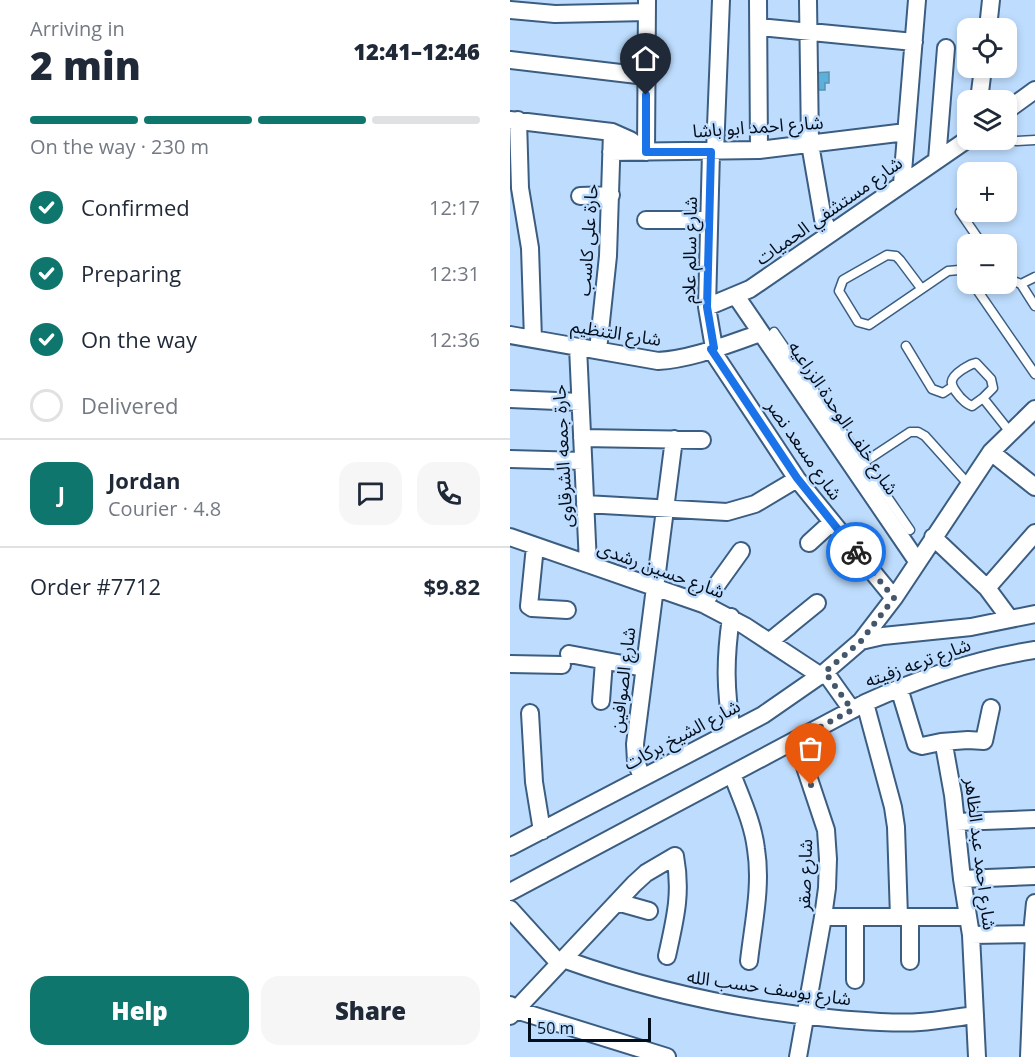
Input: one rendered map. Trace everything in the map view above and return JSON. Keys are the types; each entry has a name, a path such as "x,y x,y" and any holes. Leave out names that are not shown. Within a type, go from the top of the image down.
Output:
{"street":[{"name":"شارع سالم علام","path":"713,348 707,307 709,220 721,0"},
{"path":"758,0 759,150"},
{"path":"808,0 810,144 823,219 830,234"},
{"path":"902,184 917,0"},
{"path":"989,18 991,0"},
{"path":"510,10 555,14 647,6 646,152"},
{"path":"759,27 914,42"},
{"path":"937,160 946,48"},
{"path":"510,60 646,76"},
{"path":"1017,103 1035,90"},
{"path":"533,339 530,248 517,216 514,120 612,132 630,140 646,152"},
{"name":"حارة على كاسب","path":"598,350 608,256 612,132"},
{"name":"شارع احمد ابو باشا","path":"612,152 759,150 906,132"},
{"name":"شارع مستشفي الحميات","path":"707,307 750,289 957,146"},
{"path":"579,196 611,195"},
{"path":"646,220 709,220"},
{"name":"شارع خلف الوحدة الزراعيه","path":"736,296 768,333 917,561"},
{"name":"شارع التنظيم","path":"510,335 658,361 674,360 768,333"},
{"name":"حارة جمعه الشرقاوى","path":"578,347 588,564"},
{"name":"شارع مسعد نصر","path":"713,348 797,478 894,598"},
{"path":"510,399 580,402"},
{"name":"شارع الشيخ بركات","path":"510,847 732,731 782,702 823,674 861,641 894,598 991,452 1035,410"},
{"path":"582,438 702,440"},
{"name":"شارع الصوافين","path":"642,778 636,761 635,744 674,439"},
{"path":"991,452 1035,487"},
{"path":"510,459 583,461"},
{"path":"585,504 712,512 741,509 755,504 797,478"},
{"path":"809,543 832,522"},
{"path":"987,588 1035,533"},
{"name":"شارع حسين رشدى","path":"510,537 703,604 731,617 823,674"},
{"path":"933,537 987,588 1010,619"},
{"path":"536,546 529,606 567,610"},
{"path":"703,604 741,551"},
{"path":"769,642 817,603"},
{"name":"شارع ترعه زفيته","path":"861,641 883,636 971,627 1035,614"},
{"path":"731,617 726,655 726,684 732,731"},
{"name":"شارع ترعه زفيته","path":"858,707 899,688 957,667 1035,650"},
{"path":"510,664 565,660 604,661 644,668"},
{"path":"601,701 604,661"},
{"path":"823,674 858,707 893,807 910,961"},
{"path":"899,688 916,744 922,746 941,742 984,741 991,708"},
{"path":"510,892 858,707"},
{"path":"530,713 534,782 542,831"},
{"name":"شارع صقر","path":"796,740 826,830 828,859 823,917 798,1057"},
{"name":"شارع احمد عبد الظاهر","path":"941,742 944,745 949,768 971,935 977,1057"},
{"path":"732,774 750,824 756,849 758,875 749,961"},
{"path":"956,822 1035,819"},
{"path":"667,956 679,901 679,878 675,856 646,873 512,1010 617,1050 667,1057"},
{"path":"962,879 1035,876"},
{"path":"617,902 649,911"},
{"path":"1029,1057 1035,903"},
{"name":"شارع يوسف حسب الله","path":"510,909 561,961 680,995 807,1016 920,1022 975,1015"},
{"path":"823,917 968,917"},
{"path":"855,917 855,980"},
{"path":"971,935 1034,934"}],"lane":[{"path":"1017,141 1035,140"},
{"path":"921,288 896,256 887,255 843,280 839,291 858,322 865,325 873,324 921,288 948,271 957,270"},
{"path":"1021,284 1035,277"},
{"path":"1017,282 1021,284 1035,306"},
{"path":"980,294 1035,374"},
{"path":"768,333 910,530"},
{"path":"906,346 932,389 943,393 952,387 954,376 970,364 976,363 993,385 992,391 974,405 969,405 952,387"},
{"path":"983,398 1010,432"},
{"path":"863,463 910,432 918,432 969,484"}],"building":[{"path":"829,72 829,83 825,83 825,90 811,90 811,73"}],"way so far":[{"path":"811,785 796,740 852,710 825,672 861,641 894,598 856,552"}],"route":[{"path":"646,95 646,152 711,152 707,307 714,348 711,349 797,478 856,552"}]}
